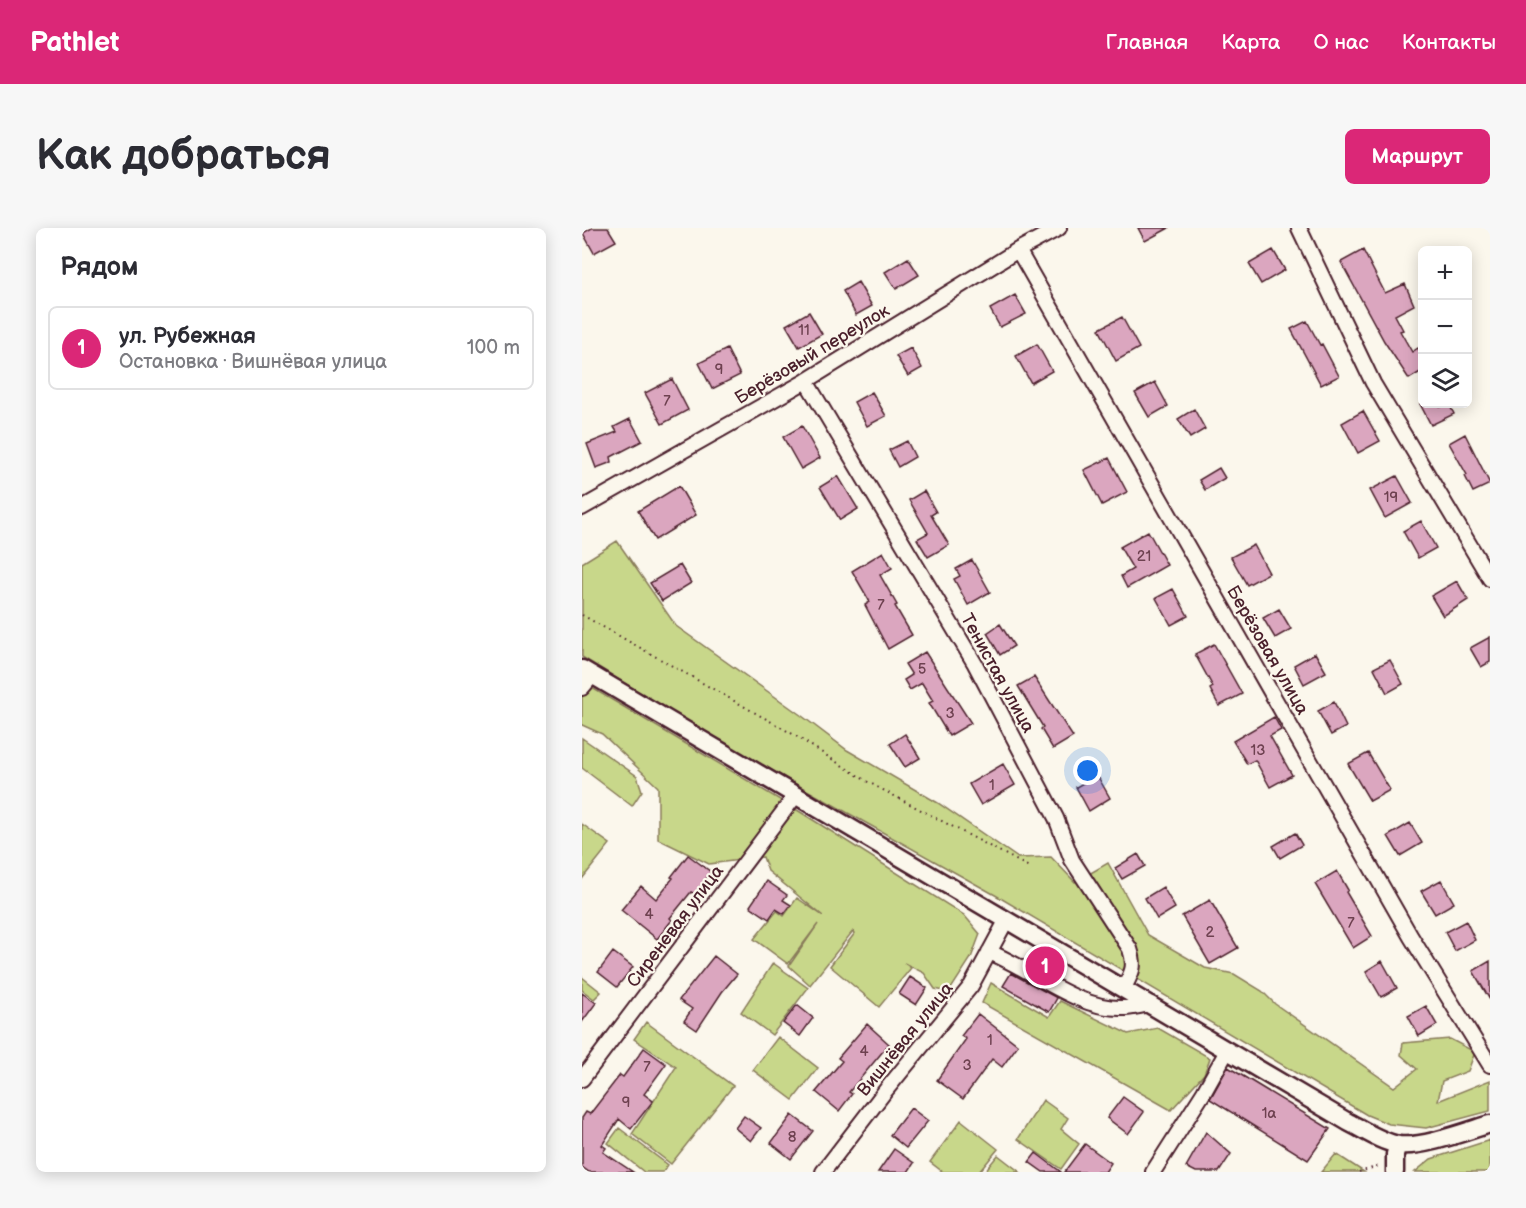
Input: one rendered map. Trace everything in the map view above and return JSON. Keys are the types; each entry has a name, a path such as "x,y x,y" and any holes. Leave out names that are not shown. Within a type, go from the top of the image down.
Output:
{"street":[{"name":"Берёзовый переулок","path":"582,507 806,381 1018,250 1059,228"},
{"path":"1299,228 1373,383 1490,579"},
{"name":"Берёзовая улица","path":"1018,250 1411,937 1490,1065"},
{"name":"Тенистая улица","path":"806,381 975,664 1056,818 1072,860 1130,949 1134,959 1134,969 1124,988"},
{"path":"586,677 796,795 1006,921 1376,1137 1398,1145 1413,1145 1490,1124"},
{"name":"Сиреневая улица","path":"582,1078 796,795"},
{"name":"Вишнёвая улица","path":"823,1172 885,1090 971,986 1006,921"},
{"path":"989,952 1005,958 1078,998 1122,1008 1151,1004"},
{"path":"1153,1172 1227,1051"},
{"path":"1388,1168 1398,1145"}],"path":[{"path":"582,615 791,733 868,782 1029,867"},
{"path":"1359,1172 1388,1168"}],"green space":[{"path":"617,541 676,626 847,750 938,803 1018,858 1051,857 1075,882 1108,863 1148,935 1205,968 1234,974 1262,991 1275,1004 1394,1087 1417,1069 1401,1055 1403,1043 1450,1039 1475,1052 1468,1071 1442,1081 1438,1101 1490,1080 1490,1111 1426,1128 1389,1124 1367,1115 997,896 719,741 582,657 582,563"},
{"path":"582,682 802,813 964,915 980,934 971,958 949,992 935,989 924,973 904,963 911,968 879,1007 830,966 855,933 853,931 810,985 789,966 818,924 788,964 754,939 777,911 784,916 797,898 823,916 768,871 763,857 709,864 658,839 658,787 602,734 582,725"},
{"path":"582,738 637,776 642,791 632,806 582,768"},
{"path":"582,824 610,844 582,879"},
{"path":"773,963 808,988 772,1035 741,1012"},
{"path":"582,977 601,992 594,999 582,990"},
{"path":"991,983 1049,1017 1060,1001 1128,1034 1158,1028 1210,1058 1204,1074 1171,1110 982,1003"},
{"path":"646,1022 733,1086 671,1164 632,1134 676,1067 634,1039"},
{"path":"778,1037 818,1068 793,1100 753,1070"},
{"path":"1043,1100 1068,1118 1061,1129 1079,1144 1061,1169 1018,1139"},
{"path":"961,1120 998,1149 979,1172 943,1172 930,1162"},
{"path":"619,1128 668,1165 663,1172 644,1172 608,1143"},
{"path":"1490,1140 1490,1172 1415,1172 1431,1159"},
{"path":"1336,1154 1364,1172 1321,1172"},
{"path":"998,1155 1020,1172 984,1172"}],"building":[{"path":"592,228 608,228 616,241 594,253 583,233"},
{"path":"1138,228 1169,228 1145,241"},
{"path":"1273,250 1285,270 1261,284 1249,264"},
{"path":"1363,250 1385,293 1405,284 1414,305 1395,315 1403,330 1400,331 1412,352 1418,348 1418,373 1409,379 1384,341 1341,262"},
{"path":"908,258 919,275 896,289 885,272"},
{"path":"858,282 872,306 856,315 843,291"},
{"path":"1015,295 1026,314 1000,327 990,309"},
{"path":"809,312 822,334 799,347 786,325"},
{"path":"1122,317 1139,348 1116,361 1099,329"},
{"path":"1307,321 1339,376 1321,385 1291,329"},
{"path":"1037,344 1052,371 1031,383 1016,356"},
{"path":"911,348 922,368 908,376 896,356"},
{"path":"727,349 740,375 712,389 699,363"},
{"path":"672,379 688,410 662,424 645,393"},
{"path":"1155,382 1168,406 1149,417 1135,393"},
{"path":"872,392 886,416 867,426 854,402"},
{"path":"1422,408 1451,408 1454,414 1431,425"},
{"path":"1194,409 1205,429 1190,438 1178,419"},
{"path":"1363,411 1380,441 1358,453 1342,423"},
{"path":"630,419 642,441 611,457 612,462 596,468 587,444 617,432 614,427"},
{"path":"802,426 820,458 801,469 783,437"},
{"path":"1465,434 1490,484 1473,492 1465,476 1467,475 1449,443"},
{"path":"907,441 915,457 898,467 889,450"},
{"path":"1109,458 1127,492 1102,505 1084,470"},
{"path":"1219,468 1225,478 1205,490 1199,480"},
{"path":"838,476 858,509 840,520 820,487"},
{"path":"1397,476 1412,503 1385,518 1370,490"},
{"path":"679,486 696,515 655,540 638,511"},
{"path":"924,491 936,512 931,515 949,545 928,557 917,539 928,533 909,500"},
{"path":"1421,521 1436,548 1418,558 1403,531"},
{"path":"1148,531 1167,565 1127,588 1121,576 1133,569 1120,547"},
{"path":"1254,545 1269,573 1247,585 1231,557"},
{"path":"883,552 892,568 880,575 912,635 888,649 865,605 870,602 852,571"},
{"path":"972,560 990,592 968,605 954,579 960,576 956,569"},
{"path":"680,565 691,583 662,601 650,583"},
{"path":"1457,581 1468,600 1443,616 1431,596"},
{"path":"1173,589 1188,616 1171,625 1156,598"},
{"path":"1279,609 1291,629 1275,638 1263,618"},
{"path":"1000,624 1014,646 1000,655 987,633"},
{"path":"1490,637 1490,662 1481,667 1470,648"},
{"path":"1214,644 1242,694 1219,706 1210,689 1213,687 1195,654"},
{"path":"925,652 971,723 949,736 929,703 933,701 922,683 910,690 904,680 912,675 905,664"},
{"path":"1315,653 1326,672 1304,684 1294,665"},
{"path":"1390,660 1403,684 1387,693 1374,668"},
{"path":"1034,677 1073,737 1053,749 1041,729 1043,727 1018,686"},
{"path":"1334,702 1346,727 1331,735 1318,711"},
{"path":"1274,717 1281,730 1270,736 1292,775 1270,787 1255,760 1247,764 1233,741"},
{"path":"905,734 920,758 905,767 890,744"},
{"path":"1368,753 1390,790 1370,801 1348,764"},
{"path":"1003,764 1015,785 981,805 969,784"},
{"path":"1097,775 1110,798 1089,811 1076,787"},
{"path":"1410,823 1422,843 1400,856 1388,836"},
{"path":"1295,833 1302,845 1280,858 1273,846"},
{"path":"1138,854 1145,866 1122,879 1115,868"},
{"path":"688,855 711,872 695,894 691,892 670,918 672,920 657,939 621,910 641,886 656,899"},
{"path":"1337,871 1348,890 1346,892 1372,936 1353,948 1315,884"},
{"path":"1441,880 1454,903 1435,914 1421,891"},
{"path":"767,881 787,895 783,900 791,905 784,914 776,909 769,919 750,906"},
{"path":"1163,887 1175,908 1157,919 1145,898"},
{"path":"1210,900 1238,948 1210,964 1182,916"},
{"path":"1466,921 1475,940 1455,951 1445,932"},
{"path":"613,952 633,967 617,987 598,972"},
{"path":"714,956 737,974 697,1030 684,1021 692,1009 679,1000"},
{"path":"1382,961 1397,988 1381,997 1366,971"},
{"path":"1490,961 1490,1000 1473,971"},
{"path":"1011,973 1057,998 1049,1012 1003,986"},
{"path":"910,977 927,988 916,1005 899,994"},
{"path":"582,993 596,1003 582,1022"},
{"path":"797,1005 813,1018 800,1036 783,1023"},
{"path":"1426,1006 1437,1025 1419,1036 1408,1016"},
{"path":"978,1014 1018,1045 1002,1067 992,1059 963,1099 937,1080 966,1039 961,1036"},
{"path":"867,1024 889,1044 849,1092 852,1094 839,1111 816,1092 842,1061 838,1058"},
{"path":"644,1048 666,1064 644,1094 653,1101 631,1129 619,1119 602,1145 606,1148 603,1152 633,1172 589,1172 582,1167 582,1118 586,1112 590,1114 620,1075 623,1077"},
{"path":"1228,1067 1330,1129 1308,1160 1210,1099"},
{"path":"1123,1097 1144,1112 1128,1134 1107,1118"},
{"path":"911,1108 928,1121 906,1148 890,1135"},
{"path":"792,1115 813,1131 791,1159 771,1143"},
{"path":"744,1116 761,1128 751,1141 735,1128"},
{"path":"1206,1132 1231,1154 1219,1172 1196,1172 1186,1167"},
{"path":"1085,1144 1111,1163 1105,1172 1064,1172"},
{"path":"894,1149 914,1163 908,1172 878,1172"},
{"path":"1036,1153 1061,1172 1043,1172 1029,1162"}],"place":[{"name":"ул. Рубежная","path":"1045,966"}]}
